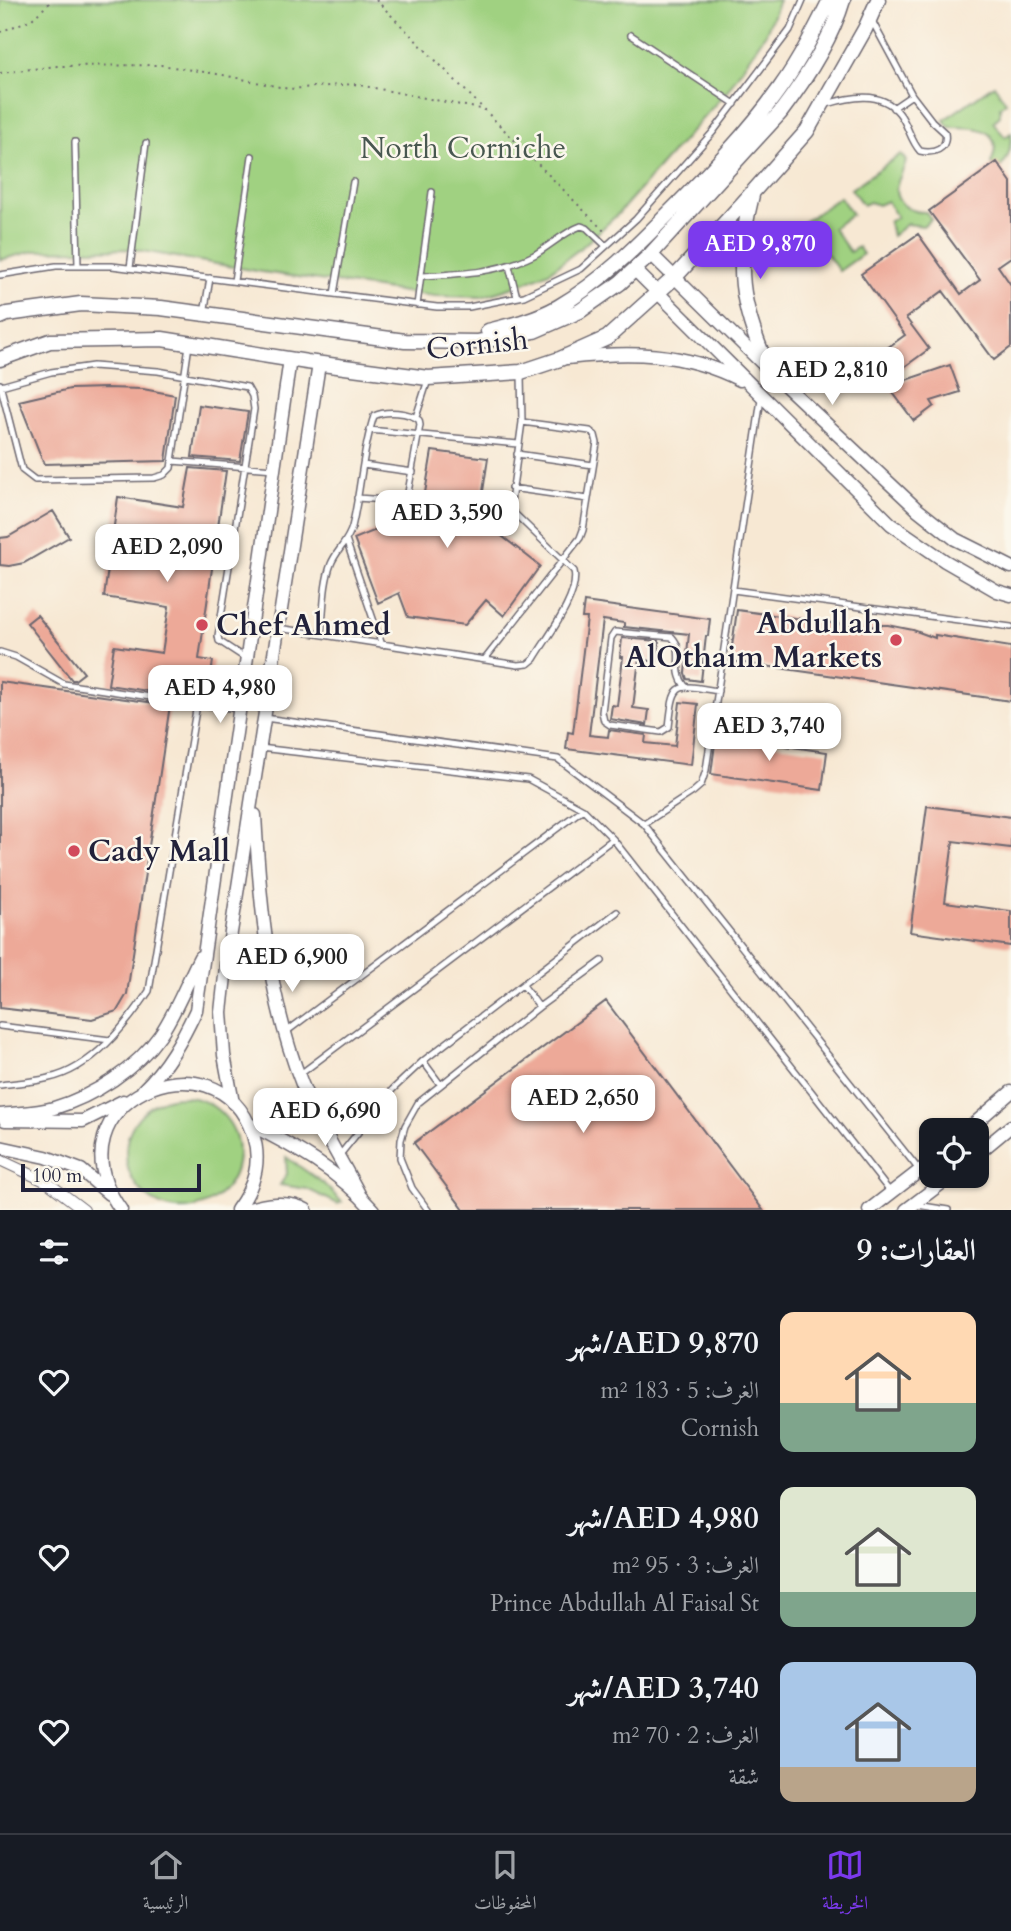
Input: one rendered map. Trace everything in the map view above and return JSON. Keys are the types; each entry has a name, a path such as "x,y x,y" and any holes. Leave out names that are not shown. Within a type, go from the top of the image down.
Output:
{"main road":[{"path":"435,341 525,321 556,308 586,289 624,259 694,188 780,89 802,56 830,0"},
{"name":"Cornish","path":"0,317 81,304 161,308 405,341 477,342 534,331 580,311 620,283 651,254 786,105 829,36 843,0"},
{"name":"Cornish","path":"0,359 50,341 162,339 428,378 521,372 560,359 607,338 675,277 753,192 807,131 878,0"},
{"path":"753,192 743,242 743,297 752,332 769,370"}],"street":[{"path":"651,254 917,509 956,539 1011,567"},
{"path":"635,270 891,524 945,561 997,591 1011,595"},
{"path":"560,359 615,353 649,354 690,360 719,369 751,386"},
{"path":"110,1195 103,1175 102,1153 106,1131 117,1112 156,1077 180,1044 196,1010 290,359"},
{"path":"233,1103 224,1055 221,1012 319,364"},
{"path":"254,787 262,923 284,1033 299,1075 338,1156 359,1194 373,1210"},
{"path":"0,1117 53,1108 116,1078 161,1033 205,947"},
{"path":"0,1117 83,1121 166,1082 190,1082 214,1089 233,1103 249,1124 257,1147 256,1172 249,1195 237,1210"},
{"path":"981,1118 1011,1091"},
{"path":"249,1124 292,1146 359,1194"},
{"path":"989,1144 1011,1126"},
{"path":"0,1147 46,1157 81,1170 110,1195 121,1210"},
{"path":"0,1160 47,1182 84,1210"},
{"path":"869,1210 919,1172"},
{"path":"909,1207 935,1188"},
{"path":"246,1210 278,1204 306,1210"}],"lane":[{"path":"0,275 56,266 130,268 438,307 469,307 517,297 581,269 636,219 735,104 790,30 803,0"},
{"path":"821,106 849,97 872,98 899,113 920,151 930,154 938,150 946,139 945,133 912,95 870,17"},
{"path":"631,35 735,104"},
{"path":"893,108 912,95"},
{"path":"75,142 78,266"},
{"path":"130,268 146,143"},
{"path":"234,281 252,156"},
{"path":"334,294 353,182"},
{"path":"417,305 432,192"},
{"path":"421,276 475,273 509,266 536,254 581,226 587,228 606,246"},
{"path":"509,266 517,297"},
{"path":"204,314 211,278"},
{"path":"189,342 184,376 171,468 164,475 154,478 35,480 22,470 1,385 93,366 158,371 184,376 247,387 254,409 218,636 219,641 246,659"},
{"path":"789,389 846,351"},
{"path":"278,628 518,664 528,664 534,660 572,596 575,586 574,571 510,509 522,422 521,372"},
{"path":"357,498 400,501 408,498 418,434 419,420 416,416 428,378"},
{"path":"645,824 701,785 706,770 761,396"},
{"path":"321,634 329,568 351,531 369,430 374,416 381,412 416,416"},
{"path":"485,659 580,538 597,443 595,435 590,431 522,422"},
{"path":"369,430 518,444"},
{"path":"517,454 593,465"},
{"path":"172,461 274,469"},
{"path":"363,465 413,472"},
{"path":"512,488 588,499"},
{"path":"346,540 382,645"},
{"path":"733,590 1011,626"},
{"path":"685,686 677,672 679,646 673,637 615,632 611,638 602,712 604,722 661,732 669,727 673,694 685,686 718,691"},
{"path":"0,652 16,657 64,684 239,709"},
{"path":"0,1085 51,1078 86,1062 135,1012 149,990 197,704"},
{"path":"264,718 558,759 645,824 919,1170"},
{"path":"260,748 528,779 583,809 613,839 891,1193"},
{"path":"284,1033 583,809"},
{"path":"299,1075 613,839"},
{"path":"338,1156 393,1089 423,1061 617,912"},
{"path":"425,1209 400,1158 401,1140 411,1113 418,1103 602,961"},
{"path":"523,985 540,1007"},
{"path":"0,1026 110,1040"},
{"path":"423,1061 440,1084"},
{"path":"0,1108 18,1112"},
{"path":"909,1207 948,1210"}],"path":[{"path":"0,32 32,19 53,0"},
{"path":"376,0 613,239"},
{"path":"0,73 85,64 161,65 289,89 354,84 486,110"}],"green space":[{"name":"North Corniche","path":"0,0 779,0 766,33 727,91 617,215 549,272 482,297 433,296 262,272 131,249 34,251 0,260"},
{"path":"994,85 1006,102 1000,107 1000,116 993,122 1005,137 1011,133 1008,154 996,171 991,163 995,151 991,136 977,129 949,127 944,120"},
{"path":"901,154 906,161 897,184 897,196 908,208 926,212 931,219 923,226 907,224 892,236 889,222 897,217 887,201 878,205 870,202 863,205 851,189"},
{"path":"840,197 852,214 833,228 850,252 858,247 863,254 839,271 804,222"},
{"path":"182,1097 203,1101 222,1113 234,1132 238,1153 234,1174 222,1193 203,1205 182,1209 161,1205 142,1193 130,1174 126,1153 130,1132 142,1113 161,1101"},
{"path":"286,1157 323,1183 342,1202 338,1204 307,1189 280,1185 287,1174"}],"building":[{"path":"997,162 1011,182 1011,257 998,266 1011,285 1011,347 994,360 943,291 906,318 929,349 885,381 869,361 905,335 861,274 918,234 961,294 980,280 929,211"},
{"path":"950,365 960,392 931,401 934,406 914,421 888,386"},
{"path":"70,389 143,389 175,395 166,461 44,464 19,401"},
{"path":"199,405 248,412 240,461 192,457"},
{"path":"432,451 488,458 479,518 540,566 504,616 486,600 465,625 408,617 399,593 378,603 354,539 422,511"},
{"path":"190,468 226,471 199,659 213,661 207,700 108,685 114,646 162,653 169,607 104,597 118,497 183,507"},
{"path":"53,511 69,537 24,563 0,565 0,538 8,537"},
{"path":"584,602 710,619 701,681 687,679 685,673 689,634 624,627 624,623 603,620 589,735 608,737 609,730 646,735 645,743 675,746 680,702 698,704 691,765 566,749 568,732 573,733 587,618 582,618"},
{"path":"737,610 859,627 862,630 888,625 935,638 935,635 1011,647 1011,701 730,661"},
{"path":"37,615 84,673 75,680 72,680 27,623"},
{"path":"622,638 659,641 657,662 639,659 633,708 649,710 647,725 610,719 612,705 617,706 623,657 620,657"},
{"name":"Cady Mall","path":"0,682 170,705 127,994 117,1011 92,1019 0,1008"},
{"path":"716,736 827,752 822,790 711,774"},
{"path":"927,806 1011,817 1011,848 953,841 945,902 1011,911 1011,946 910,932"},
{"path":"606,1001 763,1210 464,1210 414,1143"}],"place":[{"name":"Chef Ahmed","path":"202,625"},
{"name":"Abdullah AlOthaim Markets","path":"896,640"},
{"name":"Cady Mall","path":"74,851"}]}
